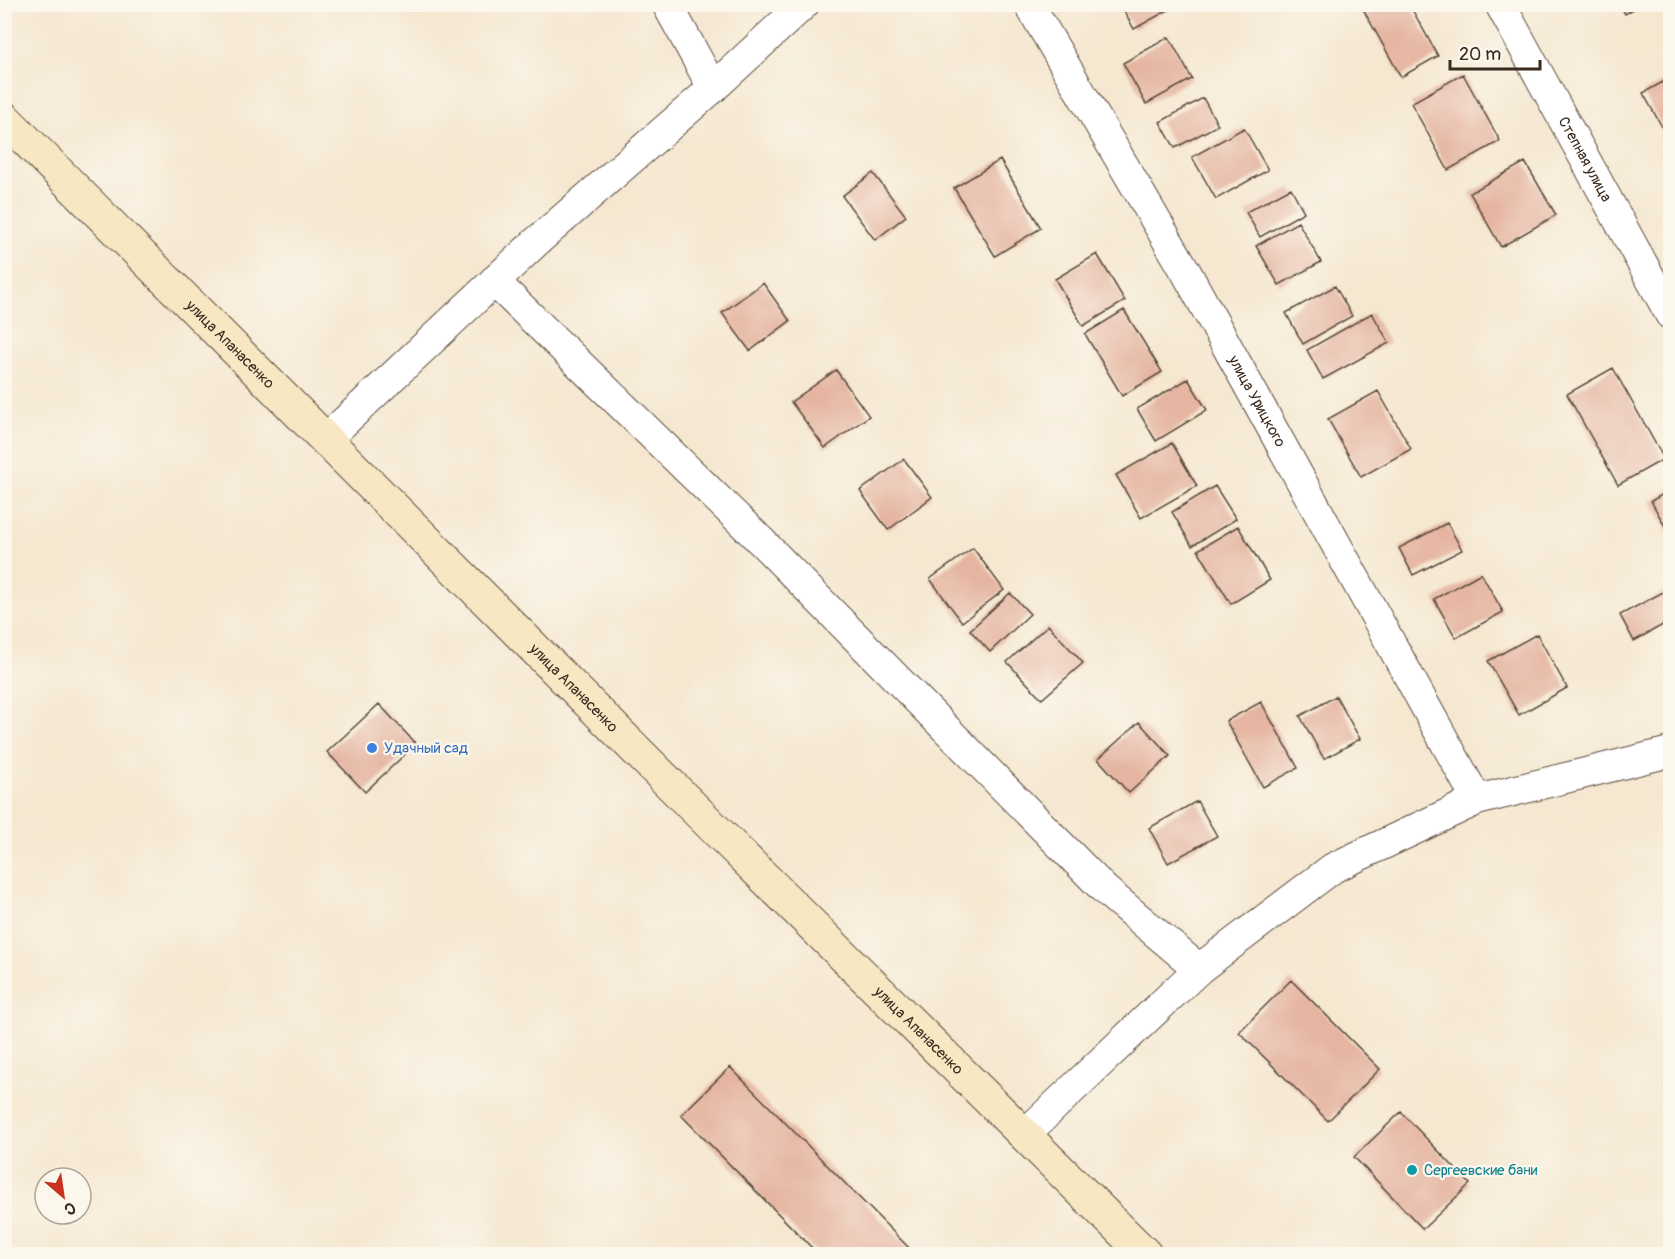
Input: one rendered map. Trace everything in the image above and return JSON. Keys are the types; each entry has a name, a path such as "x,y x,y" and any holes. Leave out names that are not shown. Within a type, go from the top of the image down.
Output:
{"main road":[{"name":"улица Апанасенко","path":"4,118 717,831 1145,1254"}],"street":[{"path":"667,4 713,88"},
{"path":"326,439 494,281 713,88 804,4"},
{"name":"улица Урицкого","path":"1029,4 1186,272 1477,800"},
{"name":"Степная улица","path":"1500,4 1671,314"},
{"path":"494,281 764,543 1105,890 1199,969"},
{"path":"1024,1135 1199,969 1333,868 1477,800 1671,752"}],"building":[{"path":"1120,4 1179,4 1134,29"},
{"path":"1375,4 1409,4 1438,56 1401,77 1364,11"},
{"path":"1620,4 1642,4 1625,14"},
{"path":"1169,37 1192,79 1146,104 1123,63"},
{"path":"1463,74 1500,141 1448,170 1411,103"},
{"path":"1670,78 1670,141 1643,93"},
{"path":"1203,98 1218,125 1175,148 1160,122"},
{"path":"1244,128 1268,170 1216,199 1192,157"},
{"path":"1000,160 1041,228 995,256 954,188"},
{"path":"1525,162 1556,215 1501,247 1470,193"},
{"path":"873,173 906,216 875,240 842,196"},
{"path":"1291,188 1304,212 1260,237 1246,212"},
{"path":"1298,222 1321,262 1279,285 1256,246"},
{"path":"1097,254 1125,301 1083,326 1055,279"},
{"path":"763,283 790,321 750,351 722,313"},
{"path":"1335,286 1352,316 1303,344 1286,313"},
{"path":"1124,310 1162,372 1122,396 1085,334"},
{"path":"1372,313 1389,343 1323,379 1307,350"},
{"path":"1613,368 1664,459 1618,485 1567,394"},
{"path":"836,370 869,416 825,448 791,402"},
{"path":"1188,379 1207,410 1156,441 1137,409"},
{"path":"1378,391 1411,449 1361,477 1328,419"},
{"path":"1172,443 1197,486 1141,518 1116,475"},
{"path":"904,459 932,497 888,530 860,491"},
{"path":"1215,486 1236,519 1192,546 1172,512"},
{"path":"1670,490 1670,535 1651,501"},
{"path":"1447,523 1462,550 1413,575 1399,548"},
{"path":"1238,526 1270,580 1231,604 1198,550"},
{"path":"973,548 1004,590 962,622 930,579"},
{"path":"1481,573 1503,612 1456,638 1434,599"},
{"path":"1665,591 1670,601 1670,621 1634,641 1620,615"},
{"path":"1010,593 1030,614 990,652 970,630"},
{"path":"1048,625 1083,663 1042,699 1007,662"},
{"path":"1537,634 1567,688 1519,715 1488,661"},
{"path":"1336,696 1360,739 1324,759 1300,716"},
{"path":"1261,702 1298,768 1263,787 1226,721"},
{"name":"Удачный сад","path":"379,704 416,744 365,792 327,752"},
{"path":"1139,722 1170,756 1129,793 1098,759"},
{"path":"1197,801 1217,836 1168,863 1149,828"},
{"path":"1291,980 1380,1069 1328,1121 1239,1032"},
{"path":"730,1067 915,1254 818,1254 681,1115"},
{"name":"Сергеевские бани","path":"1401,1112 1470,1184 1423,1229 1354,1157"}],"place":[{"name":"Удачный сад","path":"372,748"},
{"name":"Сергеевские бани","path":"1412,1170"}]}
